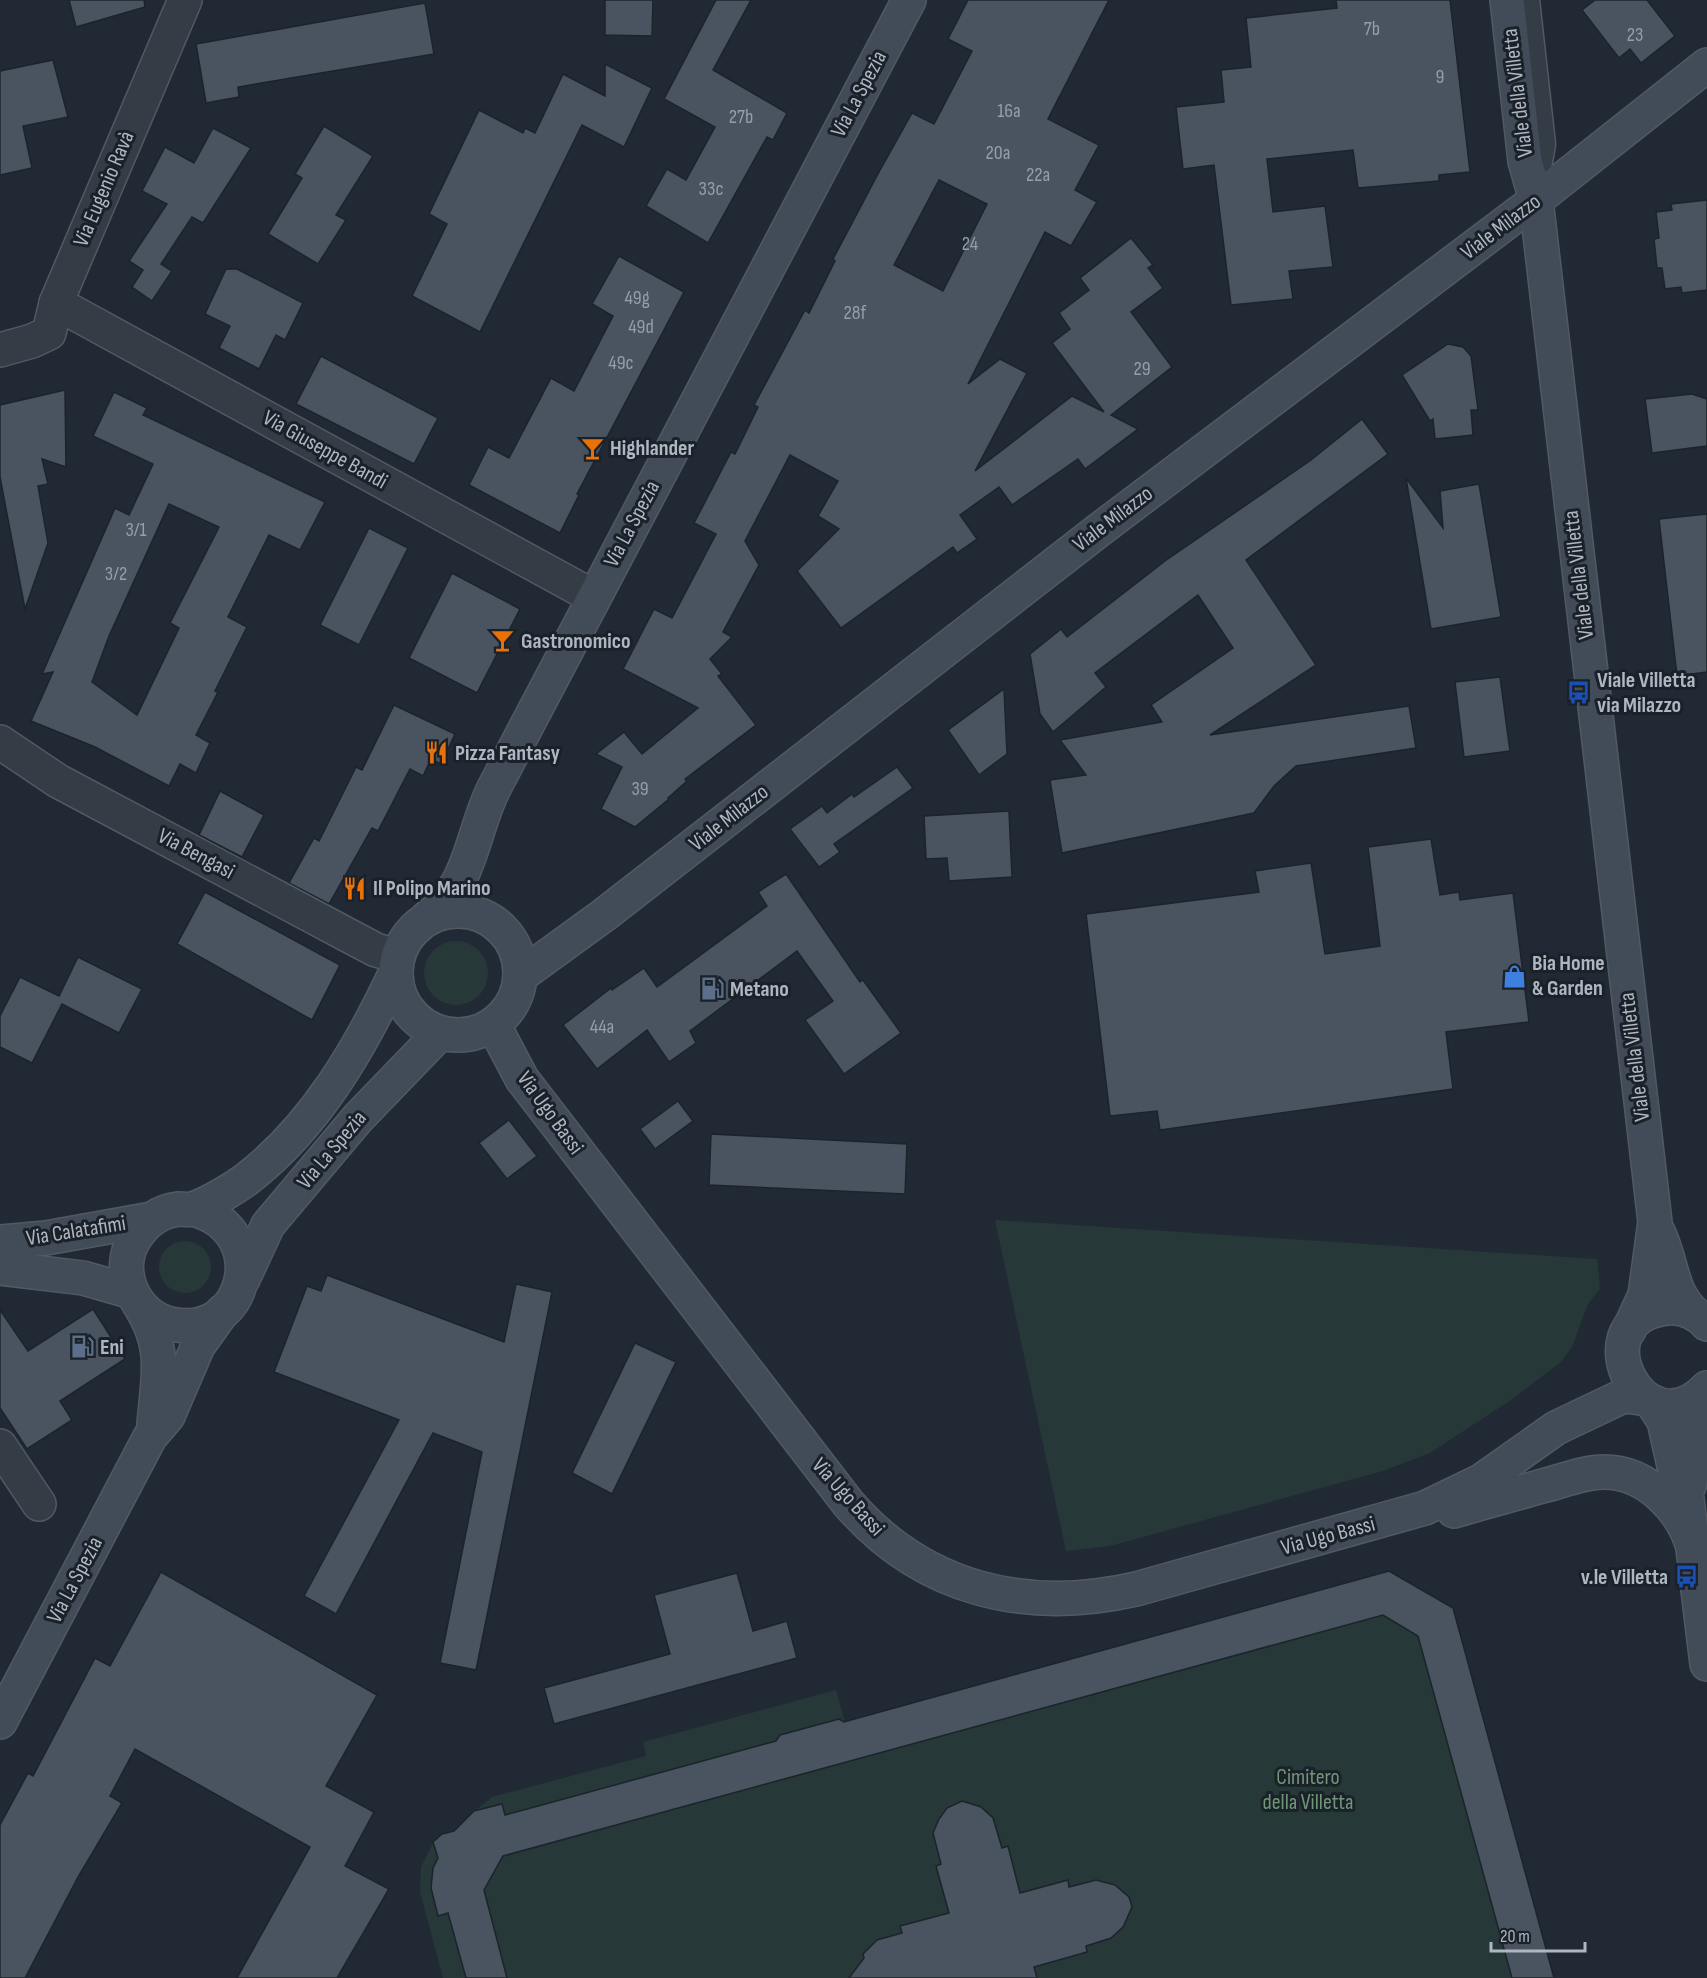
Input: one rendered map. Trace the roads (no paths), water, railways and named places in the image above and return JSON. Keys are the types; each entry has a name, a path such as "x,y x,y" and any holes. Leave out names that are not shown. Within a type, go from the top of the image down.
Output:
{"street":[{"name":"Via Eugenio Ravà","path":"0,350 32,341 49,333 56,303 185,0"},
{"name":"Via La Spezia","path":"150,1437 159,1380 159,1349 152,1327 135,1298 126,1267 133,1240 152,1219 165,1212 193,1209 247,1179 290,1141 343,1072 375,1016 414,928 447,902 462,878 488,800 909,0"},
{"name":"Viale della Villetta","path":"1507,0 1525,161 1536,200 1655,1222 1646,1295 1627,1335"},
{"name":"Viale Milazzo","path":"520,976 604,915 1098,530 1536,200 1707,64"},
{"name":"Via Giuseppe Bandi","path":"56,303 594,597"},
{"name":"Via Bengasi","path":"0,742 68,786 376,950 396,965"},
{"path":"396,965 398,993 408,1011 422,1024 440,1033 458,1035 477,1032 493,1024 507,1011 516,995 520,976 518,957 511,940 491,921 464,911 445,912 427,918"},
{"name":"Via Ugo Bassi","path":"493,1024 522,1078 837,1490 883,1538 939,1574 966,1585 1019,1598 1067,1600 1136,1589 1443,1501 1472,1486 1552,1431 1618,1398 1626,1396 1682,1403 1701,1394 1707,1388"},
{"name":"Via La Spezia","path":"0,1722 150,1437 171,1410 202,1339 232,1302 268,1225 358,1118 440,1033"},
{"path":"193,1209 207,1213 230,1229 242,1254 242,1281"},
{"name":"Via Calatafimi","path":"0,1242 46,1238 152,1219"},
{"name":"Viale della Villetta","path":"1655,1222 1667,1252 1677,1291 1701,1317"},
{"name":"Via Calatafimi","path":"0,1268 83,1278 135,1298"},
{"path":"135,1298 156,1318 179,1326 203,1323 224,1311"},
{"path":"1689,1505 1675,1470 1664,1421 1649,1400 1635,1389 1624,1371 1622,1360 1627,1335 1636,1322 1653,1310 1674,1308 1701,1317"},
{"name":"Via Ugo Bassi","path":"1552,1431 1572,1406 1606,1372 1627,1335"},
{"path":"1707,1388 1698,1404 1693,1421 1694,1467 1689,1505 1704,1608 1707,1664"},
{"path":"0,1446 39,1504"},
{"path":"1404,1514 1448,1512 1587,1474 1612,1473 1644,1484 1665,1500 1683,1523 1694,1551"}],"lane":[{"path":"1530,0 1546,144 1536,200"}],"place":[{"name":"Highlander","path":"592,448"},
{"name":"Gastronomico","path":"503,641"},
{"name":"Viale Villetta via Milazzo","path":"1579,693"},
{"name":"Pizza Fantasy","path":"437,753"},
{"name":"Il Polipo Marino","path":"355,888"},
{"name":"Bia Home & Garden","path":"1514,976"},
{"name":"Metano","path":"712,989"},
{"name":"Eni","path":"82,1347"},
{"name":"v.le Villetta","path":"1686,1577"}],"park label":[{"name":"Cimitero della Villetta","path":"1308,1790"}]}
